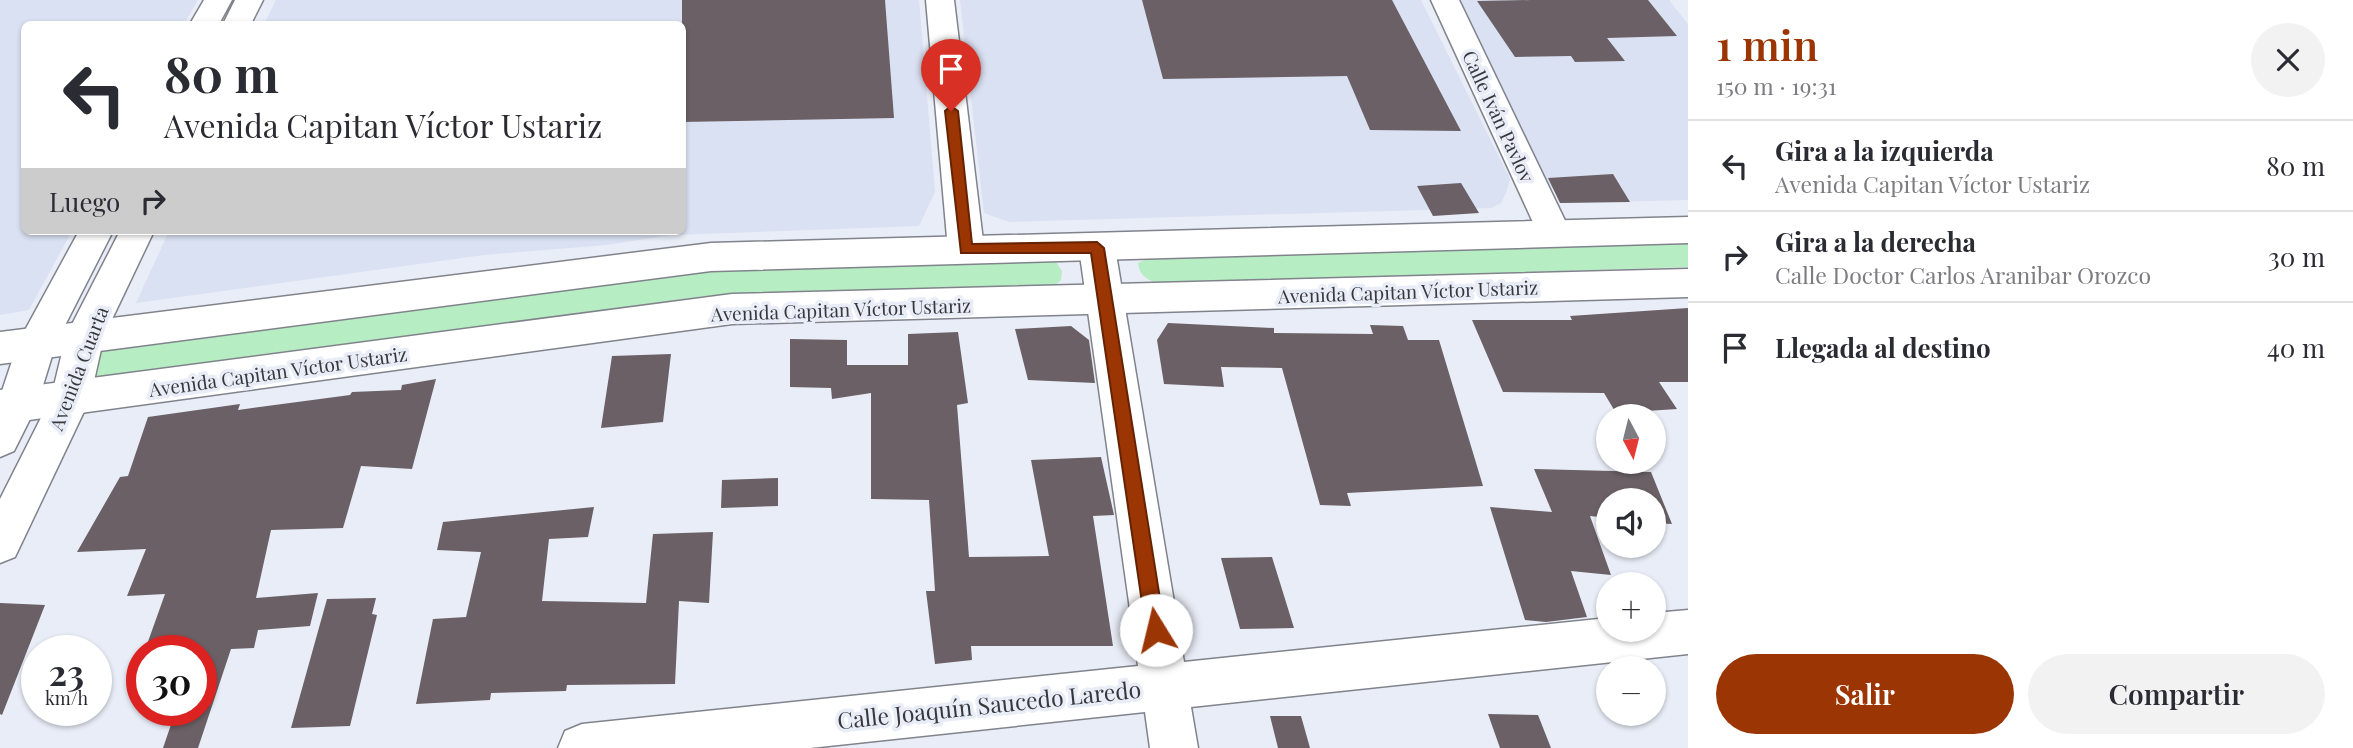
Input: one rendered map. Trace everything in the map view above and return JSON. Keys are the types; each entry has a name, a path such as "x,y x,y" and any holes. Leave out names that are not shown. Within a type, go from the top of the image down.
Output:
{"main road":[{"path":"207,21 218,0"},
{"path":"238,21 249,0"},
{"path":"940,0 966,249"},
{"name":"Calle Iván Pavlov","path":"1445,0 1553,233"},
{"path":"19,345 711,257 1688,230"},
{"name":"Avenida Cuarta","path":"0,439 9,406 19,345 93,235"},
{"name":"Avenida Cuarta","path":"0,543 70,399 85,336 135,235"},
{"path":"1097,248 1174,748"},
{"name":"Avenida Capitan Víctor Ustariz","path":"9,406 732,309 1105,301 1688,283"},
{"name":"Calle Joaquín Saucedo Laredo","path":"582,748 1688,632"}],"shaded area":[{"path":"0,0 198,0 186,21 21,21 21,235 70,235 29,310 0,315"},
{"path":"276,0 919,0 935,192 919,226 686,234 686,21 266,21"},
{"path":"960,0 1421,0 1510,179 1506,193 1501,203 1491,208 1009,222 984,213"},
{"path":"1460,0 1669,0 1688,24 1688,200 1567,203 1548,184"},
{"path":"167,235 672,235 606,245 484,255 136,303"}],"green space":[{"path":"1688,242 1688,267 1160,284 1145,277 1138,263 1150,258"},
{"path":"1046,260 1056,262 1062,271 1061,280 1054,286 705,296 99,379 89,374 98,353 110,349 703,271"}],"building":[{"path":"682,0 885,0 894,118 686,122 686,21 682,21"},
{"path":"1142,0 1392,0 1461,131 1370,130 1347,76 1163,79"},
{"path":"1648,0 1677,36 1607,38 1625,61 1575,62 1571,56 1515,57 1477,1"},
{"path":"1613,174 1630,202 1560,203 1548,178"},
{"path":"1461,183 1479,213 1433,216 1417,186"},
{"path":"1688,308 1688,382 1659,382 1677,409 1666,410 1666,404 1611,404 1604,393 1503,392 1472,320 1572,320 1570,316"},
{"path":"1168,323 1274,328 1274,333 1373,334 1370,325 1403,326 1408,340 1439,340 1483,486 1347,493 1351,506 1320,505 1282,368 1221,367 1224,387 1164,384 1157,340"},
{"path":"1071,326 1089,340 1095,383 1028,380 1015,329"},
{"path":"958,332 968,403 957,405 969,557 1049,556 1031,460 1101,457 1114,515 1093,516 1113,646 971,646 972,660 935,664 926,591 935,591 929,500 871,499 871,393 832,399 831,388 790,387 790,339 847,340 847,365 908,365 908,334"},
{"path":"671,354 663,422 601,428 612,356"},
{"path":"436,379 412,469 361,466 343,528 271,530 256,598 318,593 310,626 258,630 254,648 231,649 217,691 217,635 150,635 165,594 127,596 146,549 77,552 120,477 128,476 148,417 240,404 238,410 350,395 352,392 401,390 402,385"},
{"path":"1534,469 1596,471 1596,474 1652,474 1657,488 1596,488 1596,517 1590,516 1596,533 1596,558 1605,558 1610,572 1571,571 1587,617 1546,622 1525,620 1490,507 1552,512"},
{"path":"778,478 778,506 721,508 722,480"},
{"path":"594,507 588,537 549,539 542,601 646,603 653,534 713,532 709,603 679,601 675,684 567,685 566,691 491,693 490,700 416,704 433,619 466,617 481,552 437,550 443,522"},
{"path":"1666,509 1672,524 1666,524"},
{"path":"1272,557 1294,628 1240,629 1221,558"},
{"path":"376,598 372,614 377,615 350,726 291,728 327,599"},
{"path":"0,603 45,605 33,635 21,635 21,666 2,715"},
{"path":"1488,714 1538,715 1551,748 1500,748"},
{"path":"1270,716 1301,716 1310,748 1278,748"},
{"path":"171,726 205,726 198,748 163,748"}],"route":[{"path":"951,111 966,249 1097,248 1156,630"}]}
